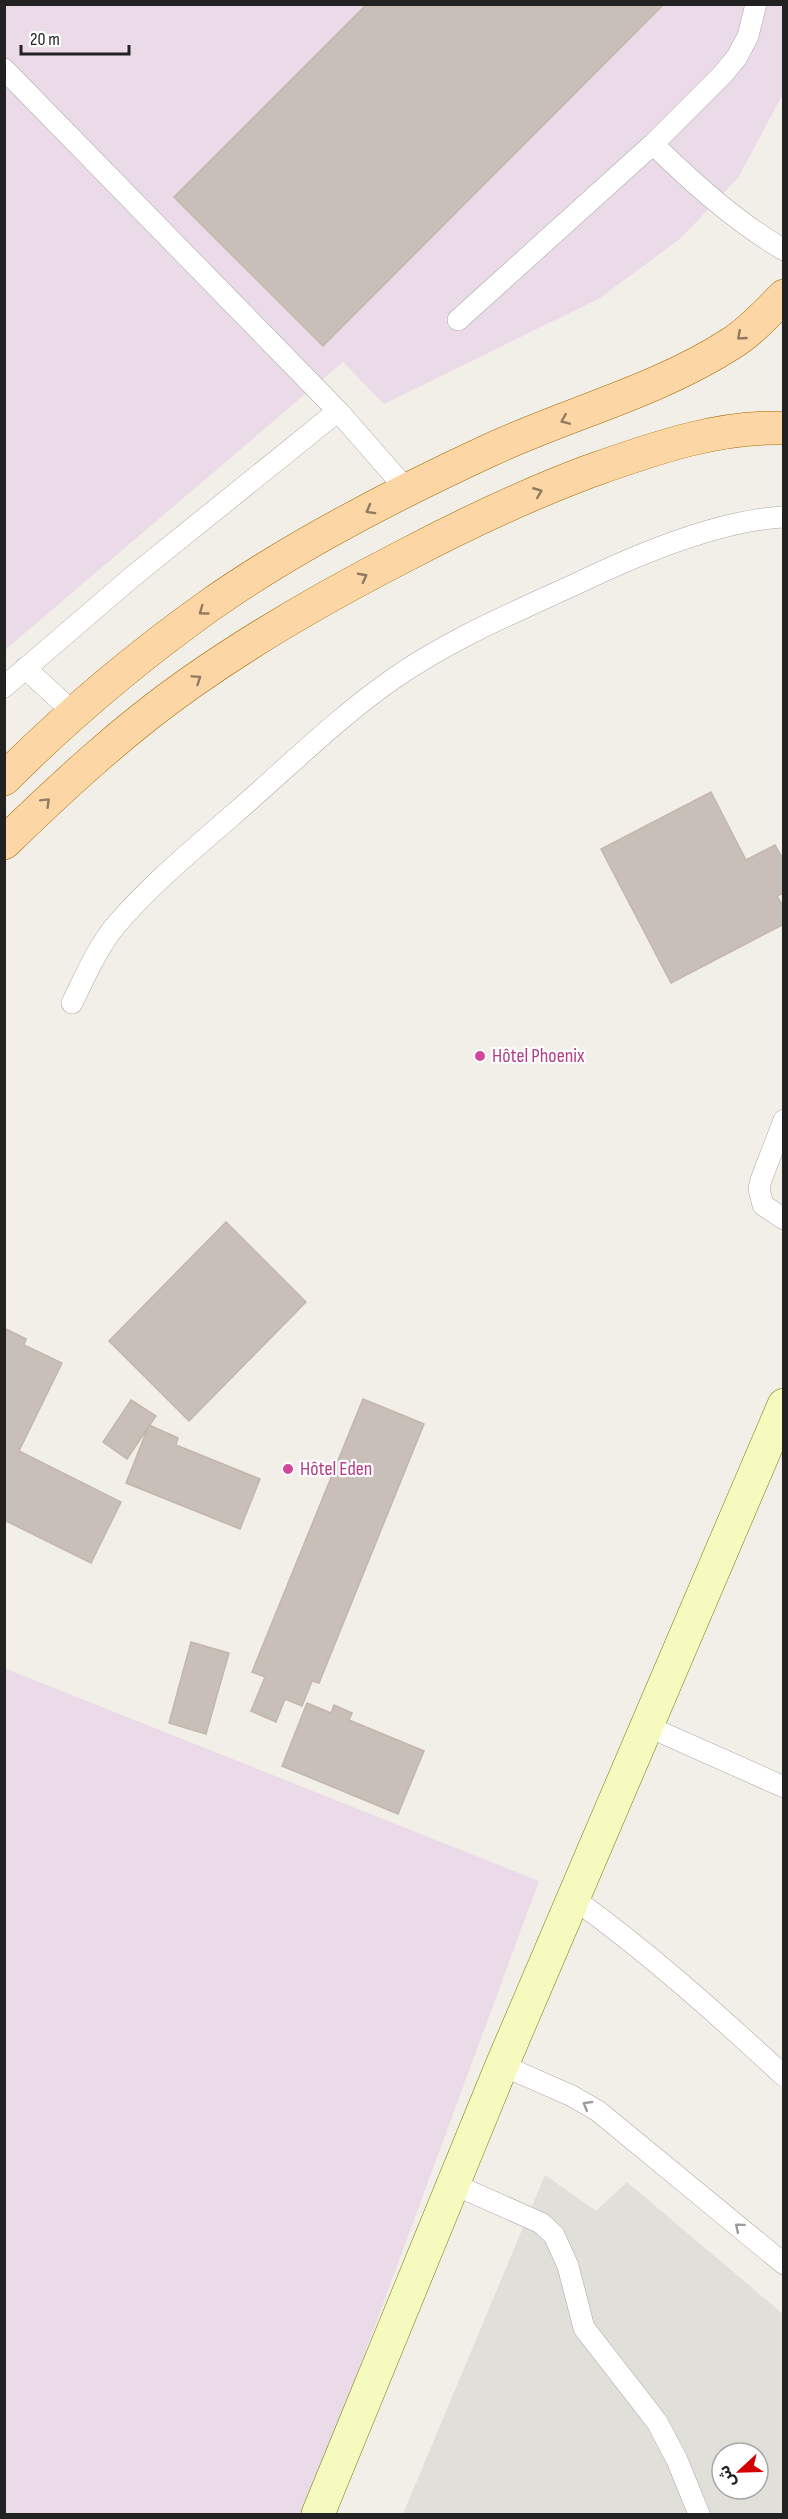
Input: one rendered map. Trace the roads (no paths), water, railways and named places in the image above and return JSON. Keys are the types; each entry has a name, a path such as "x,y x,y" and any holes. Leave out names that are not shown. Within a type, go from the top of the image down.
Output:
{"main road":[{"path":"4,779 74,713 157,644 211,604 265,569 407,490 493,448 698,363 734,342 783,296"},
{"path":"4,843 69,780 189,684 240,649 357,581 518,500 624,459 683,440 715,433 748,428 783,428"},
{"path":"318,2514 502,2065 783,1405"}],"lane":[{"path":"458,320 652,144 723,74 737,57 748,36 756,4"},
{"path":"4,69 338,411 407,490"},
{"path":"652,144 727,211 783,250"},
{"path":"4,687 132,577 338,411"},
{"path":"72,1003 102,944 136,904 171,870 348,713 394,678 460,638 646,552 719,529 783,517"},
{"path":"25,668 74,713"},
{"path":"783,1120 759,1189 763,1205 783,1220"},
{"path":"647,1726 783,1787"},
{"path":"573,1898 668,1971 783,2076"},
{"path":"502,2065 572,2096 598,2111 783,2264"},
{"path":"453,2184 541,2223 554,2235 568,2266 584,2328 657,2422 678,2460 699,2514"}],"place":[{"name":"Hôtel Phoenix","path":"480,1056"},
{"name":"Hôtel Eden","path":"288,1469"}]}
